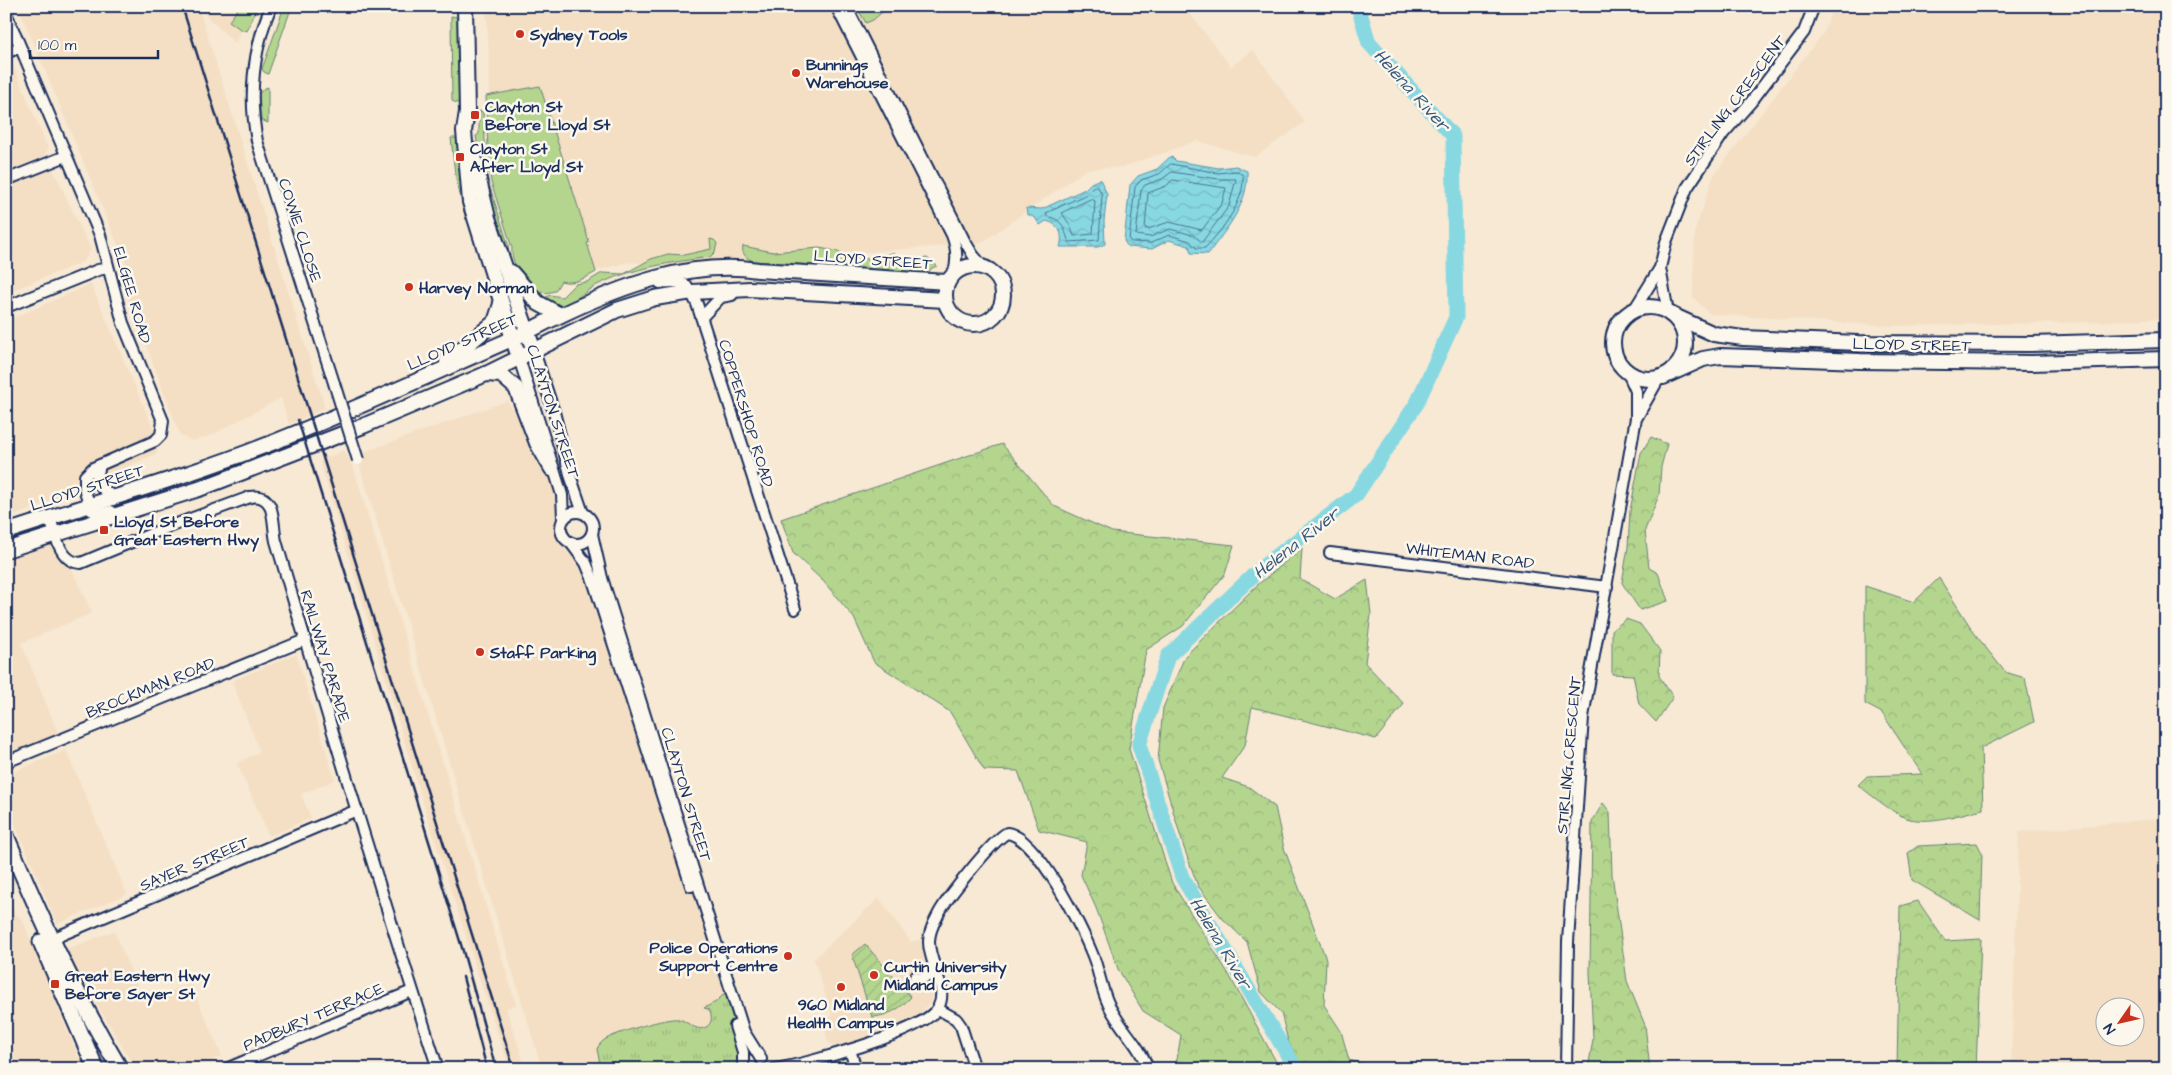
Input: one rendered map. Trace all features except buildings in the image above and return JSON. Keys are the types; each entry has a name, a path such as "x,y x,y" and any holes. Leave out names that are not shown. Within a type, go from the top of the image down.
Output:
{"highway":[{"path":"6,836 96,1069"},
{"path":"6,861 46,942 120,1069"}],"main road":[{"name":"CLAYTON STREET","path":"465,6 466,112 464,131 470,202 519,358"},
{"name":"CLAYTON STREET","path":"466,112 472,131 475,164 484,201 534,350"},
{"path":"504,264 538,303 560,315"},
{"name":"LLOYD STREET","path":"6,532 165,481 287,436 401,388 528,332 560,315 627,287 688,270 737,266 758,270 951,277"},
{"path":"968,266 983,267 995,275 1002,288 1002,303 994,317 978,325 969,324 953,316 944,300 944,291 951,277 968,266"},
{"path":"6,550 199,489 311,446 486,374 630,306 669,295 750,289 944,300"},
{"path":"401,388 444,363 490,327 498,317 501,303"},
{"path":"1652,308 1669,314 1678,322 1683,332 1685,342 1684,353 1672,371 1661,378 1642,379 1628,373 1615,356 1613,337 1622,320 1634,310 1652,308"},
{"name":"LLOYD STREET","path":"1669,314 1714,334 1743,338 1858,343 2031,344 2166,340"},
{"name":"LLOYD STREET","path":"1661,378 1703,359 1720,356 1860,361 2032,363 2166,359"},
{"path":"486,374 502,375 516,388 537,443 552,469"}],"street":[{"name":"COWIE CLOSE","path":"271,6 260,38 254,66 254,123 257,141 358,460"},
{"path":"836,6 952,235 956,247 957,262 951,277"},
{"path":"846,6 964,240 973,256 983,267"},
{"name":"STIRLING CRESCENT","path":"1634,310 1660,268 1666,242 1687,188 1723,134 1751,102 1804,32 1814,6"},
{"name":"ELGEE ROAD","path":"6,13 100,235 123,323 161,414 163,428 161,435 156,441 93,468 84,476 85,491 90,505"},
{"path":"6,53 20,47"},
{"path":"6,180 66,156"},
{"path":"6,307 98,270 108,268"},
{"name":"STIRLING CRESCENT","path":"1660,268 1669,314"},
{"path":"627,287 679,280 692,292"},
{"name":"COPPERSHOP ROAD","path":"692,292 702,317 750,474 776,547 795,609"},
{"path":"702,317 721,297 733,295 821,299 838,294"},
{"name":"CLAYTON STREET","path":"534,350 583,513"},
{"name":"CLAYTON STREET","path":"519,358 552,469 562,494 564,518"},
{"name":"STIRLING CRESCENT","path":"1566,1069 1568,942 1582,717 1636,418 1636,392 1628,373"},
{"name":"STIRLING CRESCENT","path":"1636,418 1661,378"},
{"path":"100,465 97,471 99,482 113,497"},
{"name":"RAILWAY PARADE","path":"50,518 65,556 72,562 81,563 241,500 255,496 262,497 268,501 272,510 276,541 305,640 412,991 438,1069"},
{"path":"90,505 95,513 129,512"},
{"path":"574,512 583,513 592,522 592,534 580,544 571,543 562,533 561,524 564,518 574,512"},
{"name":"CLAYTON STREET","path":"592,534 602,578 744,1032 769,1069"},
{"name":"CLAYTON STREET","path":"571,543 586,563 594,580 740,1042 741,1067"},
{"name":"WHITEMAN ROAD","path":"1330,553 1607,587"},
{"name":"BROCKMAN ROAD","path":"6,762 305,640"},
{"name":"SAYER STREET","path":"46,942 357,810"},
{"path":"775,1069 806,1063 850,1050 920,1023 938,1009 941,997 929,941 932,929 938,915 991,846 1007,832 1014,833 1020,837 1060,888 1093,956 1108,1004 1144,1056 1148,1069"},
{"path":"915,977 920,979 936,973"},
{"name":"PADBURY TERRACE","path":"226,1069 412,991"},
{"path":"938,1009 956,1019 961,1026 975,1069"},
{"path":"850,1050 856,1069"},
{"path":"741,1067 753,1057 761,1059"}],"shaded area":[{"path":"18,6 198,6 325,408 289,424 281,398 210,436 192,441 180,435 128,297 128,269"},
{"path":"201,6 251,6 235,43 204,14"},
{"path":"486,6 1184,6 1231,67 1253,50 1305,122 1255,157 1197,141 1123,167 1087,169 981,243 676,267 629,262 590,272 488,117 490,71"},
{"path":"1833,6 2166,6 2166,318 2091,322 1892,326 1710,314 1693,297 1695,230 1714,175 1824,32"},
{"path":"13,65 48,148 44,157 6,171 6,68"},
{"path":"52,167 91,250 83,262 6,293 6,187"},
{"path":"91,284 160,444 156,454 6,520 6,321"},
{"path":"507,401 552,469 563,518 561,525 562,533 593,580 740,1042 737,1069 542,1069 358,460 367,451"},
{"path":"344,450 354,469 516,1005 506,1008 526,1069 510,1069 491,1014 427,816 320,461"},
{"path":"56,535 92,613 21,643 61,740 6,762 6,550"},
{"path":"296,654 335,780 301,794 311,818 269,836 237,763 260,752 232,681"},
{"path":"66,750 127,894 57,924 6,803 6,775"},
{"path":"2166,818 2166,1069 2011,1069 2019,832"},
{"path":"6,889 14,912 23,921 83,1069 6,1069"},
{"name":"Curtin University Midland Campus","path":"879,898 911,942 922,939 932,991 931,1000 923,1011 912,1019 837,1048 828,1042 822,1020 832,1016 814,959"},
{"path":"114,931 144,1003 190,983 222,1056 190,1069 136,1069 64,950"}],"green space":[{"path":"240,6 257,6 247,31 240,29 229,21"},
{"path":"292,6 268,74 262,69 284,7"},
{"path":"856,6 889,6 873,20 866,23"},
{"path":"451,16 457,17 459,104 452,101"},
{"path":"540,86 589,242 587,243 596,272 583,279 561,281 555,291 546,293 533,287 517,269 514,262 512,248 491,182 486,96"},
{"path":"268,87 268,123 261,120 259,94"},
{"path":"479,111 483,112 488,181 508,244 509,255 498,226 482,167 476,136 479,134"},
{"path":"451,138 460,140 466,220 455,174"},
{"path":"710,239 717,243 715,252 710,257 639,270 612,278 592,288 573,301 560,306 544,303 546,297 550,295 562,297 575,284 587,282 602,273 624,274 651,259 668,254 684,255 711,249"},
{"path":"743,246 773,252 819,248 836,251 854,258 870,259 892,253 908,260 927,258 937,266 928,273 754,261 745,256"},
{"path":"1651,437 1667,444 1661,467 1659,495 1645,530 1649,568 1658,573 1668,601 1640,610 1622,583 1628,547 1630,511 1641,453"},
{"path":"1002,444 1054,506 1112,532 1234,545 1225,574 1183,626 1146,650 1129,749 1172,883 1228,973 1280,1069 1180,1069 1176,1065 1181,1035 1143,1011 1118,969 1096,908 1081,875 1087,842 1039,830 1018,771 984,770 950,712 874,662 854,618 824,582 793,553 781,519"},
{"path":"1302,548 1300,579 1335,599 1367,580 1371,614 1365,663 1404,704 1376,739 1252,707 1245,745 1222,778 1249,787 1275,807 1284,848 1326,959 1324,1005 1341,1031 1349,1060 1383,1069 1303,1069 1288,1041 1281,1013 1261,992 1247,942 1222,918 1198,886 1184,848 1158,760 1163,708 1185,656 1256,586"},
{"path":"1939,578 1975,634 2005,672 2025,678 2034,722 1981,748 1983,809 1947,818 1919,820 1910,819 1898,814 1858,785 1867,776 1922,774 1882,713 1865,704 1865,586 1914,602"},
{"path":"1626,619 1640,624 1660,651 1659,676 1673,697 1656,722 1639,704 1633,675 1612,674 1612,630"},
{"path":"1603,803 1610,812 1612,874 1627,981 1645,1025 1650,1069 1588,1069 1593,1039 1590,973 1592,822"},
{"path":"1977,843 1982,853 1980,920 1912,880 1908,853 1918,846"},
{"path":"1918,901 1945,941 1981,939 1976,1069 1897,1069 1900,906"},
{"path":"865,944 911,997 893,1011 872,1017 852,955"},
{"path":"725,993 740,1042 742,1066 737,1069 601,1069 597,1049 604,1040 633,1029 673,1019 682,1020 701,1029 707,1027 711,1022 711,1017 710,1011 704,1008 716,1002"}],"water":[{"path":"1171,156 1176,161 1219,168 1236,166 1247,171 1247,183 1241,205 1208,254 1191,253 1189,246 1169,240 1152,249 1128,247 1124,241 1130,185 1138,176 1157,169"},
{"path":"1100,179 1107,194 1104,221 1105,244 1098,247 1060,247 1061,234 1054,224 1046,221 1040,225 1035,218 1027,214 1026,208 1042,209 1085,189 1091,183"}],"waterway":[{"name":"Helena River","path":"1296,1069 1182,877 1139,745 1168,656 1261,568 1356,495 1417,403 1456,317 1453,136 1369,43 1358,6"}],"railway":[{"path":"182,6 514,1069"},
{"path":"298,420 463,951 496,1069"},
{"path":"463,977 487,1069"}],"place":[{"name":"Sydney Tools","path":"520,34"},
{"name":"Bunnings Warehouse","path":"796,73"},
{"name":"Clayton St Before Lloyd St","path":"475,115"},
{"name":"Clayton St After Lloyd St","path":"460,157"},
{"name":"Harvey Norman","path":"409,287"},
{"name":"Lloyd St Before Great Eastern Hwy","path":"104,530"},
{"name":"Staff Parking","path":"480,652"},
{"name":"Police Operations Support Centre","path":"788,956"},
{"name":"Curtin University Midland Campus","path":"874,975"},
{"name":"Great Eastern Hwy Before Sayer St","path":"55,984"},
{"name":"960 Midland Health Campus","path":"841,987"}]}
